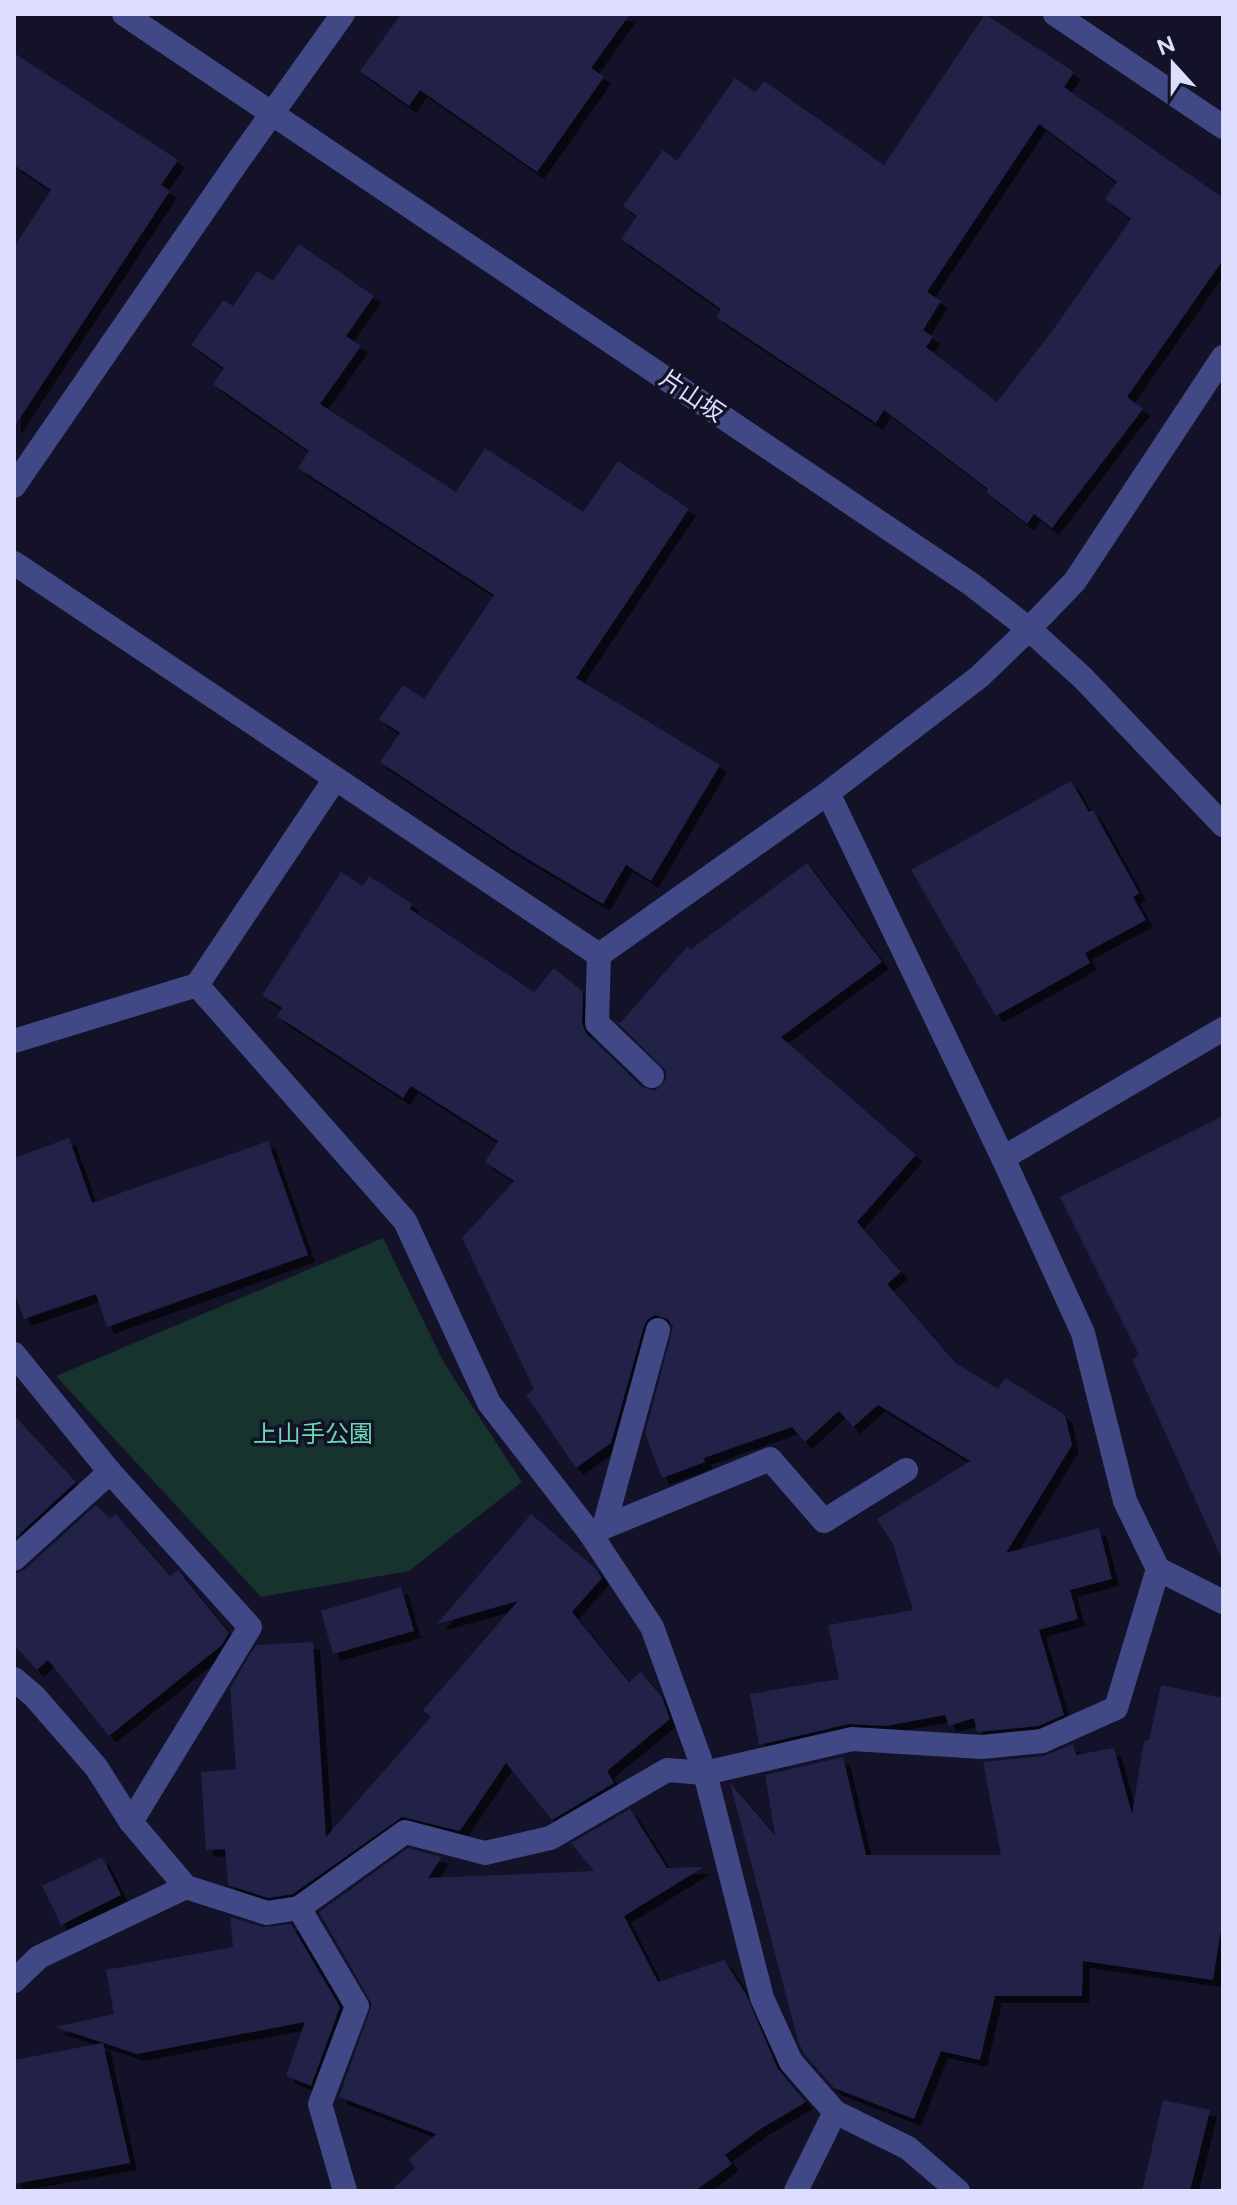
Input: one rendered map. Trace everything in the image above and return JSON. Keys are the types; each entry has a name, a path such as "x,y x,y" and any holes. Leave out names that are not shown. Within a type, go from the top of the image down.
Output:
{"street":[{"name":"片山坂","path":"124,14 971,584 1029,629 1083,678 1223,825"},
{"path":"14,486 271,113 343,14"},
{"path":"1055,14 1223,127"},
{"path":"599,955 828,793 979,677 1075,581 1223,357"},
{"path":"14,563 599,955"},
{"path":"14,1041 197,985 335,779"},
{"path":"828,793 1083,1333 1125,1501 1158,1569 1223,1602"},
{"path":"599,955 597,1023 652,1076"},
{"path":"197,985 405,1221 489,1403 597,1530 652,1627 705,1773 762,1998 791,2062 835,2112 908,2148 958,2191"},
{"path":"1003,1158 1223,1029"},
{"path":"597,1530 658,1330"},
{"path":"14,1354 110,1472 250,1627 131,1822"},
{"path":"597,1530 770,1459 824,1521 906,1470"},
{"path":"14,1559 110,1472"},
{"path":"14,1679 34,1696 96,1767 131,1822 186,1887 267,1913 299,1908 405,1832 485,1853 550,1838 667,1770 705,1773 852,1739 982,1747 1042,1741 1116,1708 1158,1569"},
{"path":"14,1981 39,1957 186,1887"},
{"path":"299,1908 357,2006 320,2104 345,2191"},
{"path":"796,2191 835,2112"}],"green space":[{"name":"上山手公園","path":"383,1238 444,1363 522,1482 409,1571 261,1597 56,1376"}],"building":[{"path":"401,14 630,14 591,68 604,77 537,172 420,90 409,106 360,71"},
{"path":"985,14 1074,72 1064,87 1223,198 1223,260 1127,397 1143,409 1052,528 1034,514 1027,524 986,492 988,489 884,410 876,423 716,317 721,309 621,239 637,216 623,206 663,150 677,161 735,78 755,92 764,81 884,165","holes":["1039,124 1117,182 1105,199 1131,219 1053,330 997,402 926,347 933,337 923,330 941,301 927,292"]},
{"path":"14,53 178,160 161,185 170,191 14,427 14,247 51,190 14,165"},
{"path":"299,244 374,296 346,336 361,346 320,404 456,492 485,448 583,512 618,461 689,509 576,678 720,765 651,881 626,865 603,904 511,849 380,762 400,733 379,719 403,685 424,699 494,595 298,468 309,451 213,384 224,368 191,345 223,300 233,306 257,271 273,281"},
{"path":"1071,781 1089,812 1093,810 1139,893 1133,897 1146,920 1085,953 1090,963 996,1016 911,870"},
{"path":"807,863 882,962 781,1037 916,1155 857,1222 901,1272 887,1284 956,1363 998,1389 1005,1378 1065,1415 1072,1445 1006,1553 1099,1528 1112,1579 1070,1590 1078,1619 1039,1630 1064,1715 1038,1726 977,1732 974,1718 949,1726 945,1715 886,1726 849,1724 759,1745 750,1694 839,1679 828,1625 913,1610 893,1544 877,1519 970,1461 878,1405 853,1427 839,1411 805,1442 792,1427 704,1458 705,1462 662,1478 645,1433 673,1327 668,1319 655,1315 644,1326 611,1443 576,1468 526,1395 534,1389 462,1238 514,1181 485,1162 498,1141 411,1086 403,1098 277,1016 282,1008 262,995 341,872 363,886 369,876 412,904 410,909 534,992 554,968 583,992 582,1023 586,1033 642,1087 655,1091 666,1080 666,1071 612,1017 620,1023 687,947 690,950"},
{"path":"1223,1116 1223,1561 1132,1359 1139,1355 1060,1197"},
{"path":"69,1138 92,1203 268,1141 308,1255 107,1327 96,1294 24,1319 14,1291 14,1158"},
{"path":"14,1415 76,1482 14,1539"},
{"path":"96,1505 110,1519 116,1514 170,1576 178,1570 229,1633 222,1645 109,1736 48,1660 37,1670 14,1645 14,1574 24,1570"},
{"path":"531,1514 595,1568 602,1578 572,1612 629,1682 641,1672 662,1697 670,1719 607,1771 614,1783 552,1820 506,1763 460,1831 402,1817 293,1894 268,1898 228,1885 225,1849 206,1850 201,1772 236,1769 230,1688 256,1645 313,1642 326,1837 431,1717 423,1710 518,1601 437,1624"},
{"path":"401,1587 414,1631 333,1654 321,1611"},
{"path":"1161,1685 1223,1698 1223,1917 1213,1980 1083,1961 1082,1996 995,1996 980,2060 941,2051 914,2119 834,2088 804,2054 798,2041 730,1783 775,1835 765,1775 843,1757 866,1855 1001,1855 983,1762 1044,1756 1073,1744 1076,1755 1114,1748 1132,1814 1144,1741 1149,1740"},
{"path":"630,1809 667,1868 704,1867 624,1916 658,1982 724,1960 746,1994 778,2069 806,2102 725,2155 732,2164 695,2191 391,2191 415,2168 408,2160 436,2134 339,2097 372,2004 319,1912 408,1848 442,1857 428,1878 594,1871 571,1843"},
{"path":"102,1857 121,1895 61,1925 42,1886"},
{"path":"230,1917 263,1927 291,1924 340,2007 311,2086 286,2076 305,2022 137,2054 55,2027 114,2014 106,1970 233,1947"},
{"path":"103,2043 130,2163 14,2184 14,2060"},
{"path":"1163,2100 1210,2110 1190,2191 1142,2191"}]}
